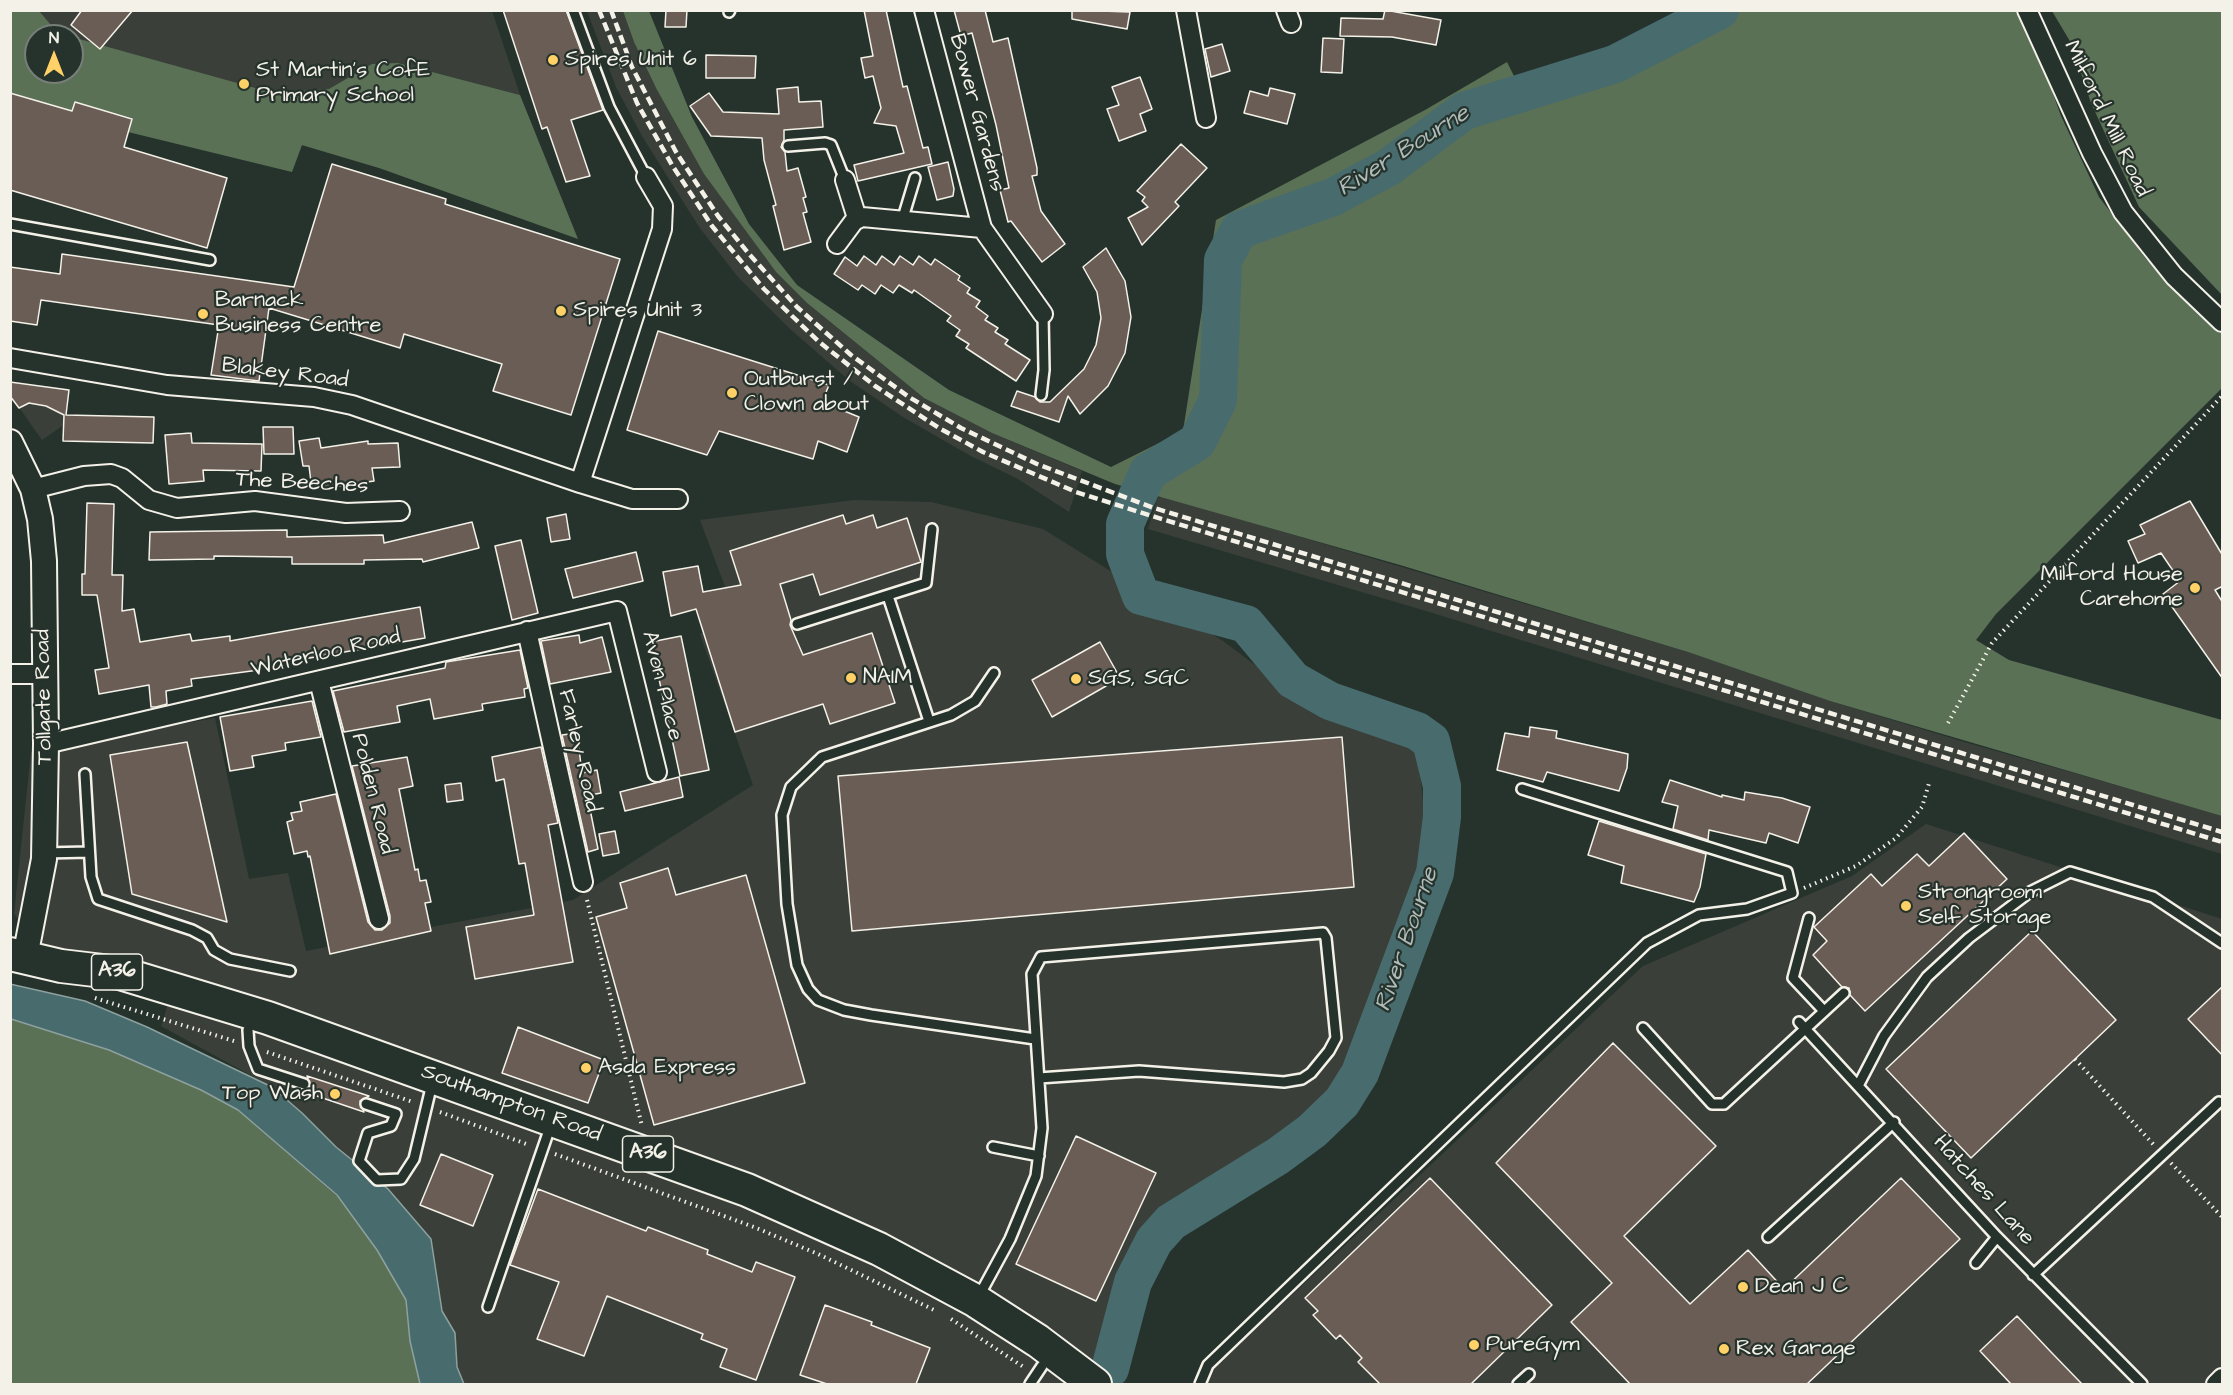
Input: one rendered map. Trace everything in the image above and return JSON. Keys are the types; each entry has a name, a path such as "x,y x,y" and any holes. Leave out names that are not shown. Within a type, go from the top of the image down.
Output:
{"highway":[{"name":"Southampton Road","path":"18,955 61,966 120,972 268,1018 399,1063 533,1114 591,1132 747,1190 879,1249 976,1301 1038,1341 1095,1384"},
{"name":"Southampton Road","path":"61,966 119,991 248,1030 430,1092 737,1206 830,1245 967,1316 1036,1375 1067,1384"}],"street":[{"name":"Bower Gardens","path":"924,10 982,228 1043,314"},
{"path":"1186,10 1206,117"},
{"name":"Milford Mill Road","path":"2027,10 2092,153 2123,212 2174,276 2223,322"},
{"path":"580,483 662,229 663,206 646,177"},
{"path":"837,244 858,218 845,180"},
{"name":"Bower Gardens","path":"858,218 982,228"},
{"name":"Blakey Road","path":"10,358 167,385 314,397 352,405 625,498 678,499"},
{"name":"Tollgate Road","path":"10,442 33,489 40,519 44,561 46,744 44,853 40,888 18,955"},
{"name":"The Beeches","path":"33,489 92,475 111,474 122,478 150,500 177,508 255,501 346,513 400,511"},
{"name":"Waterloo Road","path":"46,744 617,611"},
{"name":"Avon Place","path":"617,611 657,772"},
{"name":"Farley Road","path":"527,631 583,882"},
{"path":"10,674 44,674"},
{"name":"Polden Road","path":"319,681 379,919"},
{"path":"2216,1384 2223,1378"}],"lane":[{"path":"573,10 609,107 646,177"},
{"path":"788,146 825,143 831,145 845,180"},
{"path":"902,221 915,178"},
{"path":"10,224 210,260"},
{"path":"1041,395 1044,370 1043,314"},
{"path":"797,624 926,583 932,529"},
{"path":"888,596 928,721"},
{"path":"994,674 975,701 951,715 822,758 791,786 782,815 787,904 796,965 808,989 818,1000 844,1010 1035,1039"},
{"path":"85,774 92,884 98,898 104,902 192,930 207,938 214,950 230,959 290,972"},
{"path":"1200,1384 1208,1365 1647,943 1700,915 1747,909 1792,893 1787,872 1522,789"},
{"path":"44,853 89,852"},
{"path":"1859,1084 1884,1036 1927,977 1969,938 2030,892 2070,872 2153,897 2223,943"},
{"path":"1809,918 1793,978 1824,1011"},
{"path":"976,1301 1030,1195 1039,1156 1042,1128 1032,974 1041,957 1323,933 1326,938 1336,1038 1329,1051 1311,1073 1302,1079 1278,1082 1139,1071 1039,1078"},
{"path":"1643,1028 1712,1104 1724,1104 1802,1025 1824,1011 1844,993"},
{"name":"Hatches Lane","path":"1802,1025 1894,1122 1997,1237 2142,1384"},
{"path":"248,1030 249,1046 258,1069 304,1084"},
{"path":"366,1104 396,1114 391,1126 368,1133 359,1161 377,1180 401,1179 414,1159 430,1092"},
{"path":"2033,1275 2219,1102"},
{"path":"1768,1237 1894,1122"},
{"path":"488,1307 548,1136"},
{"path":"993,1147 1039,1156"},
{"path":"1976,1263 1997,1237"},
{"path":"1518,1384 1529,1374"}],"path":[{"path":"1948,723 1992,643 2223,396"},
{"path":"1792,893 1856,866 1896,838 1922,807 1930,780"},
{"path":"583,882 643,1129"},
{"path":"2075,1059 2223,1217"}],"shaded area":[{"name":"St Martin's CofE Primary School","path":"11,11 492,11 520,95 399,63 379,168 84,81 84,24 24,24"},
{"path":"587,11 623,11 634,42 656,88 704,174 776,272 807,303 924,398 992,433 1082,471 1069,512 1018,479 969,455 903,417 850,381 790,329 738,277 699,227 642,136 616,87"},
{"path":"11,382 69,390 65,424 42,440 11,396"},
{"path":"1162,496 1688,652 1830,701 1961,741 2214,813 2222,816 2222,854 1416,608 1148,529 1157,499"},
{"path":"854,500 931,502 1043,529 1223,641 1319,713 1418,748 1429,869 1383,994 1337,1099 1168,1217 1134,1258 1100,1365 1125,1384 464,1384 457,1367 455,1333 442,1311 431,1239 388,1189 336,1147 272,1087 161,1026 174,985 47,948 14,914 31,752 215,718 249,879 288,873 306,951 573,900 753,785 700,634 736,616 700,520"},
{"path":"1926,824 2222,919 2222,1384 1205,1384 1214,1368 1643,966 1852,876"}],"green space":[{"path":"10,11 39,11 50,24 24,24 24,84 84,84 84,40 273,93 329,89 372,64 398,63 520,95 578,239 379,168 302,145 292,172 128,132 132,118 75,102 72,111 11,93"},
{"path":"623,11 649,11 692,117 749,224 797,285 949,390 1111,467 1183,431 1216,220 1425,110 1507,62 1528,104 1671,51 1739,11 2020,11 2028,24 2061,116 2099,197 2146,259 2222,332 2222,388 1996,614 1976,640 2009,660 2222,720 2222,816 1830,701 1688,652 1400,565 1115,484 992,433 924,398 807,303 776,272 704,174 656,88 634,42"},
{"path":"2052,11 2222,11 2222,295 2139,207 2091,103 2071,43"},
{"path":"10,1019 109,1050 201,1090 238,1110 337,1196 377,1250 406,1300 410,1341 420,1384 11,1384"}],"water":[{"path":"10,984 85,1001 147,1027 272,1087 302,1113 336,1147 388,1189 431,1239 442,1311 455,1333 457,1367 464,1384 420,1384 410,1341 406,1300 377,1250 337,1195 238,1110 201,1090 109,1050 11,1019"}],"building":[{"path":"82,10 133,10 100,49 84,36 84,24 72,24"},
{"name":"Spires Unit 6","path":"503,10 566,10 603,110 571,120 590,176 566,182 547,127 542,129"},
{"path":"666,10 687,10 686,27 665,27"},
{"path":"864,10 886,10 903,87 907,86 923,148 928,147 932,164 858,181 854,165 904,153 896,126 874,123 881,108 873,76 865,78 861,58 873,56"},
{"path":"954,10 985,10 993,42 1008,38 1037,168 1037,175 1032,176 1041,211 1065,244 1042,262 1011,221 1008,222 1000,190 1009,188 996,125 972,33 961,36"},
{"path":"1072,10 1130,12 1127,29 1072,19"},
{"path":"1385,10 1441,20 1436,45 1392,37 1340,36 1341,18 1383,19"},
{"path":"1323,38 1344,39 1342,73 1321,72"},
{"path":"1222,44 1230,71 1211,77 1205,49"},
{"path":"706,55 756,56 755,78 706,78"},
{"path":"1140,77 1152,109 1140,114 1146,131 1119,141 1107,109 1119,105 1112,87"},
{"path":"798,87 799,102 821,101 823,127 784,130 781,147 785,152 787,171 798,168 806,197 803,198 807,212 803,213 811,242 784,250 773,206 776,205 764,160 762,138 711,136 690,106 709,93 723,112 779,114 777,89"},
{"path":"1270,88 1295,94 1287,124 1244,113 1250,91 1268,96"},
{"path":"10,93 72,111 75,102 132,119 124,147 227,178 207,248 10,190"},
{"path":"1181,144 1207,168 1175,202 1179,206 1142,245 1128,218 1148,207 1142,201 1145,197 1137,191"},
{"path":"948,162 954,189 953,196 937,200 928,167"},
{"path":"332,164 446,199 445,204 620,259 571,415 493,391 502,364 404,334 400,348 269,308 259,381 211,375 219,325 41,300 37,325 10,321 10,267 60,274 62,254 294,287"},
{"path":"1106,248 1125,281 1131,317 1125,353 1108,386 1080,414 1068,396 1059,422 1011,406 1017,391 1035,397 1040,402 1050,402 1084,369 1096,345 1101,318 1097,292 1083,267"},
{"path":"864,256 876,265 882,256 894,265 900,256 913,265 919,256 931,265 935,259 960,276 958,280 970,288 967,293 980,301 976,307 988,316 985,320 998,328 995,332 1008,340 1005,344 1030,360 1016,381 966,348 969,344 956,336 960,330 947,321 951,316 914,290 912,293 899,285 893,293 881,285 875,294 862,285 858,290 834,274 845,257 857,266"},
{"name":"Outburst / Clown about","path":"658,331 829,385 822,402 859,417 847,452 818,441 813,459 719,431 707,455 627,430"},
{"path":"10,382 69,390 66,415 154,417 153,443 63,441 64,415 46,406 29,403 19,408 10,396"},
{"path":"263,427 293,427 294,454 264,454"},
{"path":"191,433 192,443 262,444 261,471 203,470 204,481 169,484 165,435"},
{"path":"319,438 321,448 368,441 368,444 398,443 400,467 372,468 374,481 312,490 309,466 303,466 299,441"},
{"name":"Milford House Carehome","path":"2190,501 2223,556 2223,586 2215,590 2223,603 2223,679 2163,594 2180,581 2161,553 2138,563 2128,541 2145,534 2140,525"},
{"path":"87,503 114,504 112,575 123,575 122,611 134,609 140,642 190,634 192,641 230,636 230,641 420,607 425,638 258,667 259,670 191,679 192,686 166,691 167,704 156,707 151,707 149,685 99,694 95,670 109,668 97,595 82,595 82,574 85,574"},
{"path":"566,514 570,539 551,542 547,518"},
{"path":"843,515 846,524 873,515 877,528 907,518 921,562 820,595 813,574 780,584 791,620 790,625 803,655 872,633 895,703 830,724 823,704 735,732 696,609 671,616 663,572 698,566 703,592 741,585 730,551"},
{"path":"472,522 479,548 423,562 422,559 364,560 364,564 292,564 292,557 214,556 214,559 149,560 150,532 287,530 287,537 383,535 384,543"},
{"path":"521,540 538,613 512,620 495,546"},
{"path":"636,552 643,581 573,598 565,569"},
{"path":"579,635 580,643 602,637 611,672 550,684 541,641"},
{"path":"681,636 709,770 680,776 651,642"},
{"name":"SGS, SGC","path":"1100,642 1120,678 1052,717 1032,680"},
{"path":"520,650 528,688 524,689 525,697 482,704 483,710 434,719 430,699 397,706 400,722 344,732 333,691 445,668 446,662"},
{"path":"312,701 321,737 285,743 286,750 252,756 254,767 230,771 220,717"},
{"path":"1530,727 1557,731 1556,738 1628,754 1627,768 1619,791 1547,772 1543,782 1497,770 1505,733 1529,737"},
{"path":"577,733 582,773 597,770 601,793 590,795 592,803 589,804 598,849 588,852 562,735"},
{"path":"1342,737 1354,887 852,931 838,776"},
{"path":"187,742 227,922 132,894 110,755"},
{"path":"541,747 558,823 548,825 573,962 475,979 466,927 534,915 525,863 519,864 504,779 496,781 492,757"},
{"path":"407,757 413,786 399,789 415,870 418,869 420,881 426,880 431,902 425,903 431,931 330,954 310,856 308,857 307,851 294,854 287,822 293,820 291,813 302,811 300,802 336,794 368,922 375,930 382,930 390,923 390,916 352,766"},
{"path":"679,777 683,797 625,811 620,792"},
{"path":"1670,780 1722,797 1722,795 1744,800 1745,792 1782,798 1810,807 1798,843 1769,833 1766,843 1709,830 1708,840 1673,829 1678,806 1662,802"},
{"path":"461,783 463,800 447,802 445,785"},
{"path":"1599,821 1706,854 1700,887 1694,902 1621,883 1624,866 1588,855"},
{"path":"615,831 619,853 603,856 599,834"},
{"name":"Strongroom Self Storage","path":"1964,833 2007,879 1865,1011 1850,995 1849,988 1842,987 1813,955 1827,941 1814,927 1871,874 1882,886 1917,854 1929,866"},
{"path":"668,868 676,895 746,875 805,1083 654,1125 596,917 627,908 620,883"},
{"path":"2032,931 2116,1020 1971,1158 1886,1069"},
{"path":"2223,986 2223,1056 2188,1019"},
{"path":"518,1027 604,1060 588,1103 502,1073"},
{"path":"1613,1043 1716,1146 1624,1236 1690,1304 1748,1250 1784,1289 1901,1178 1960,1239 1807,1384 1630,1384 1571,1322 1612,1283 1496,1163"},
{"name":"Top Wash","path":"307,1076 369,1096 360,1101 364,1112 302,1091 310,1087"},
{"path":"1076,1136 1156,1173 1096,1301 1016,1264"},
{"path":"441,1154 493,1175 473,1226 420,1205"},
{"path":"1430,1178 1552,1305 1471,1384 1380,1384 1358,1362 1362,1358 1340,1335 1336,1339 1313,1315 1318,1311 1305,1298"},
{"path":"538,1189 646,1231 648,1227 708,1250 707,1254 752,1272 756,1262 795,1277 756,1380 720,1367 727,1349 701,1339 703,1334 607,1296 584,1356 537,1339 559,1282 510,1265"},
{"path":"825,1305 872,1322 871,1325 930,1348 916,1384 827,1384 800,1375"},
{"path":"2017,1316 2082,1384 2011,1384 1980,1351"}],"waterway":[{"name":"River Bourne","path":"1110,1369 1133,1282 1154,1241 1171,1222 1278,1156 1312,1131 1342,1102 1360,1073 1435,873 1442,817 1442,786 1431,741 1417,731 1330,701 1293,680 1246,624 1141,596 1125,554 1125,524 1148,472 1197,442 1218,400 1223,260 1239,230 1333,197 1389,167 1464,111 1615,64 1720,10"}],"railway":[{"path":"599,10 637,103 672,165 712,226 764,289 818,341 875,386 939,428 983,452 1076,492 1152,516 2222,842"},
{"path":"611,10 632,67 676,152 718,216 749,254 797,307 851,355 909,397 961,428 1037,464 1154,508 2222,832"}],"place":[{"name":"Spires Unit 6","path":"553,60"},
{"name":"St Martin's CofE Primary School","path":"244,84"},
{"name":"Spires Unit 3","path":"561,311"},
{"name":"Barnack Business Centre","path":"203,314"},
{"name":"Outburst / Clown about","path":"732,393"},
{"name":"Milford House Carehome","path":"2195,588"},
{"name":"NAIM","path":"851,678"},
{"name":"SGS, SGC","path":"1076,679"},
{"name":"Strongroom Self Storage","path":"1906,906"},
{"name":"Asda Express","path":"586,1068"},
{"name":"Top Wash","path":"335,1094"},
{"name":"Dean J C","path":"1743,1287"},
{"name":"PureGym","path":"1474,1345"},
{"name":"Rex Garage","path":"1724,1349"}]}
